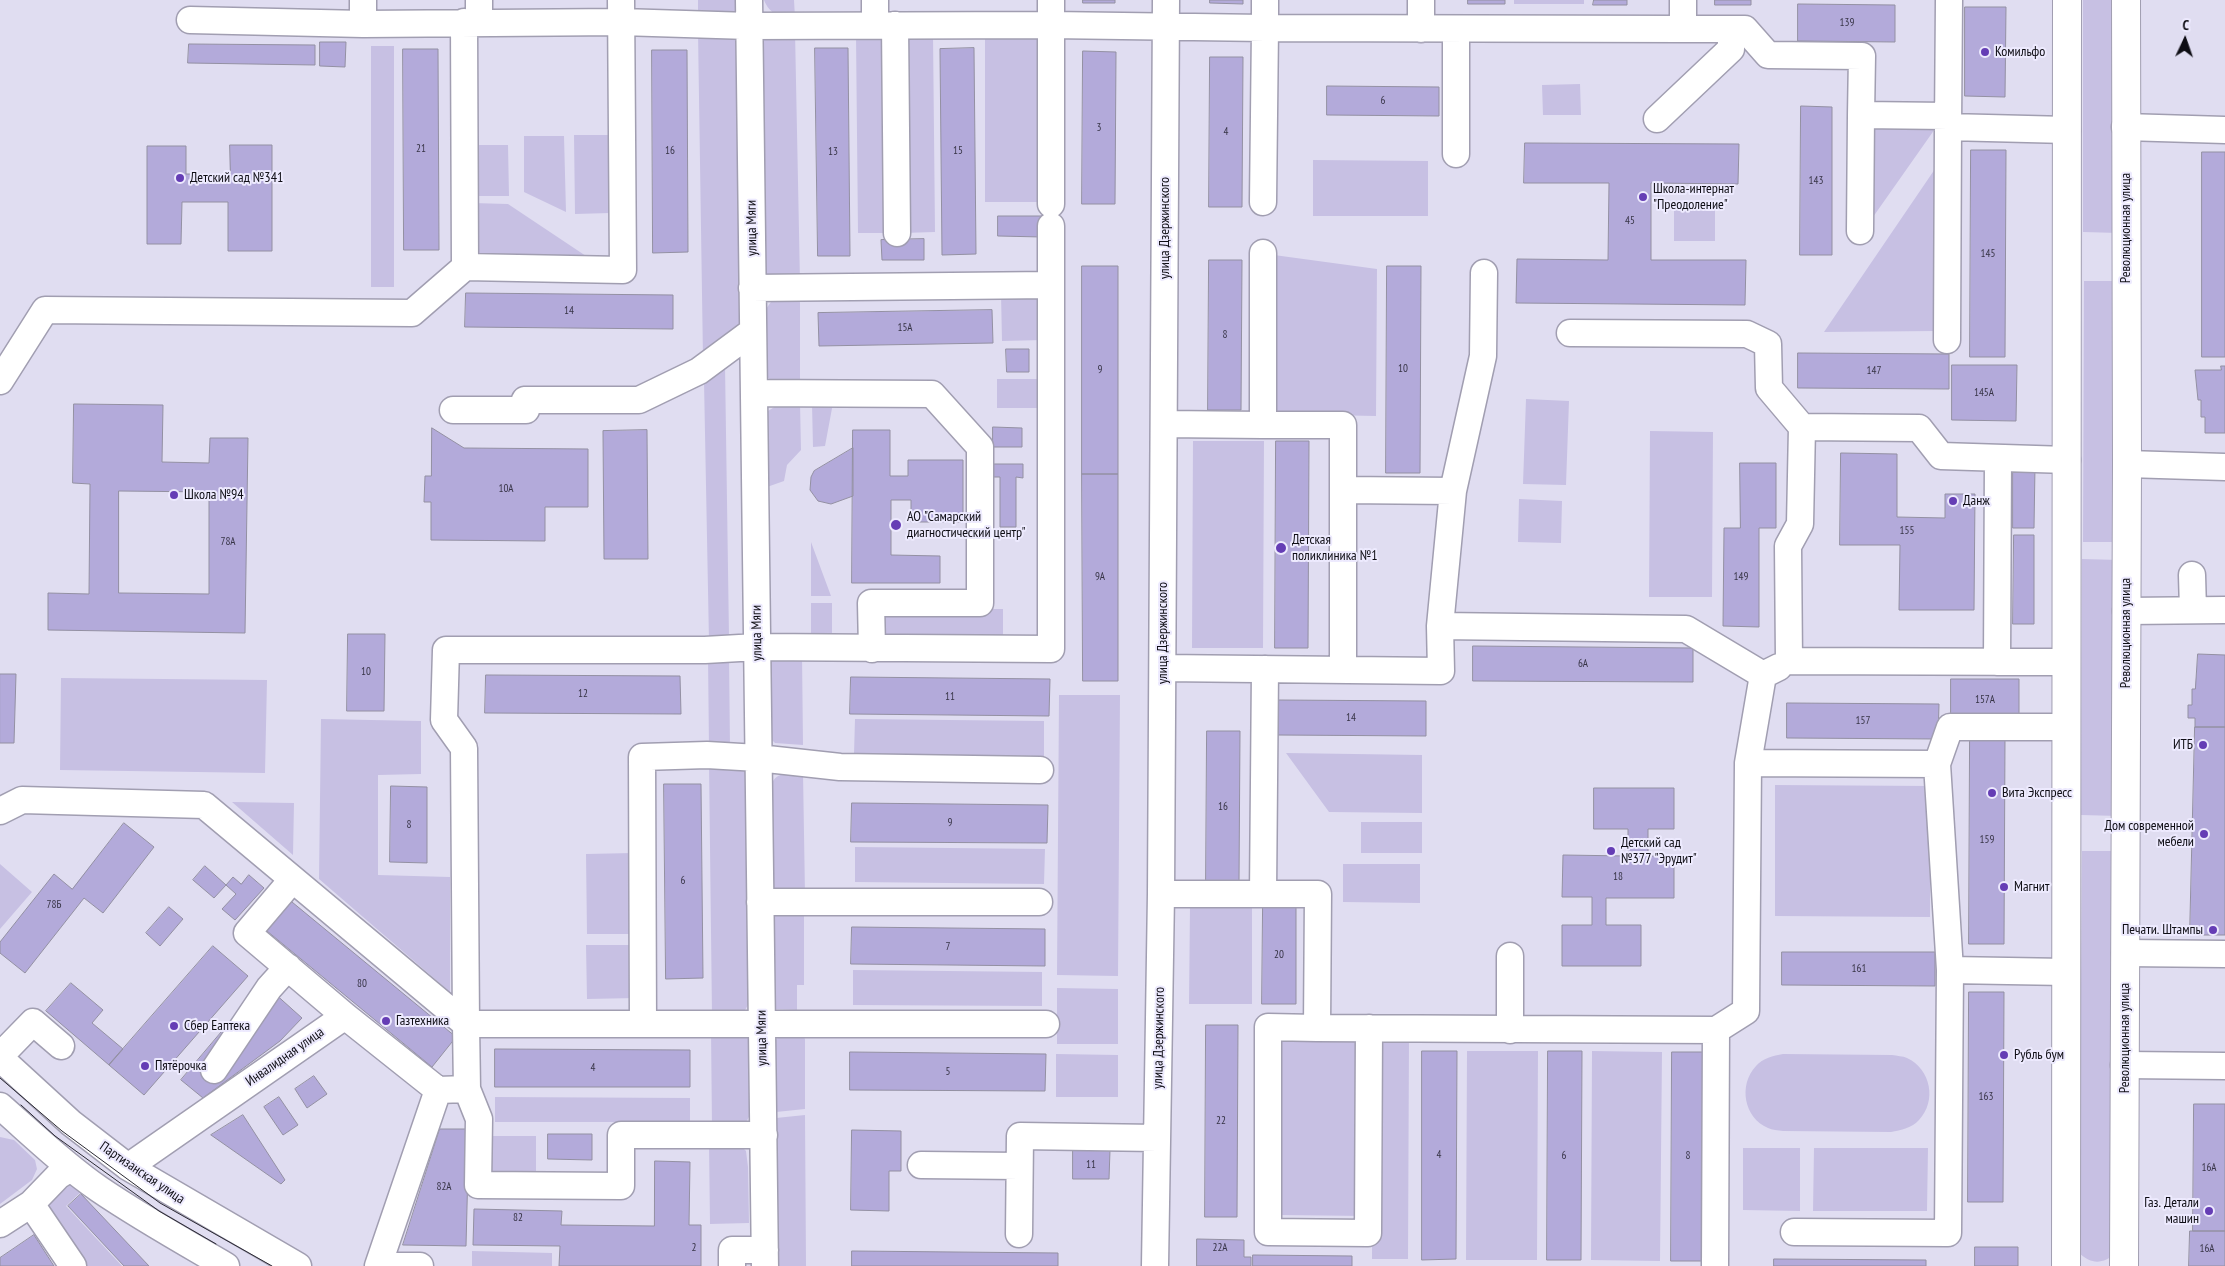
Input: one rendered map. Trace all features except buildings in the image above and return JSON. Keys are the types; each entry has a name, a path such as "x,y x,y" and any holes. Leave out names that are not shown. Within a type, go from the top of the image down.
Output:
{"main road":[{"path":"2067,0 2066,972 2069,1263"},
{"name":"Революционная улица","path":"2122,1262 2127,464 2126,0"}],"street":[{"name":"улица Мяги","path":"749,0 765,1258"},
{"name":"улица Дзержинского","path":"1155,1266 1163,668 1166,0"},
{"path":"1263,202 1265,0"},
{"path":"1421,0 1421,29"},
{"path":"1683,0 1683,29"},
{"path":"1947,340 1949,0"},
{"path":"0,381 46,310 412,314 465,267 623,270 621,11"},
{"path":"190,20 363,12 474,15 621,11 749,26 882,16 1051,12 1166,27 1745,29 1768,55 1862,56 1860,232"},
{"path":"764,1135 621,1135 620,1186 478,1185 479,1119 466,1089 464,748 444,720 446,650 705,650 757,647 1051,649 1051,12"},
{"path":"465,267 474,15"},
{"path":"882,16 897,233"},
{"path":"1456,29 1456,154"},
{"path":"1657,119 1731,49 1731,29"},
{"path":"1861,115 2067,130"},
{"path":"2125,127 2225,130"},
{"path":"1263,253 1263,425"},
{"path":"1163,668 1441,671 1440,626 1453,491 1484,356 1484,273"},
{"path":"752,288 1050,285"},
{"path":"453,410 526,410 525,400 639,400 699,372 753,331"},
{"path":"1570,333 1747,334 1768,344 1769,388 1802,427 1800,524 1788,546 1789,661"},
{"path":"754,393 932,394 980,447 980,603 872,603 872,649"},
{"path":"1164,424 1344,425 1343,670"},
{"path":"1802,427 1919,428 1941,456 2067,460"},
{"path":"1997,662 1998,458"},
{"path":"2127,464 2225,467"},
{"path":"1343,490 1453,491"},
{"path":"2192,575 2193,610"},
{"path":"2126,610 2225,610"},
{"path":"1440,626 1686,630 1763,676"},
{"path":"1763,676 1789,661 2066,662"},
{"path":"1263,894 1265,669"},
{"path":"1369,1028 1368,1233 1268,1232 1268,1027 1716,1030 1746,1011 1748,763 1763,676"},
{"path":"1794,1232 1948,1232 1950,970 1937,764 1950,727 2066,727"},
{"path":"644,1024 642,757 707,755 758,758 840,767 1040,770"},
{"path":"1748,763 1937,764"},
{"path":"0,811 22,800 204,805 466,1024 1046,1024"},
{"path":"292,880 247,933 345,1016 438,1090 466,1089"},
{"path":"1161,894 1318,894 1317,1028"},
{"path":"760,902 1039,902"},
{"path":"2125,953 2225,954"},
{"path":"1510,956 1510,1030"},
{"path":"214,1070 269,988 288,967"},
{"path":"1950,970 2066,972"},
{"name":"Инвалидная улица","path":"128,1167 345,1016"},
{"path":"0,1057 33,1022 62,1046"},
{"path":"1715,1266 1716,1030"},
{"name":"Партизанская улица","path":"0,1057 71,1123 128,1167 166,1191 298,1266"},
{"path":"2124,1065 2225,1066"},
{"path":"420,1266 378,1266 438,1090"},
{"path":"0,1106 71,1168 98,1188 154,1225 226,1266"},
{"path":"1019,1234 1020,1136 1157,1138"},
{"path":"921,1164 1019,1166"},
{"path":"0,1224 31,1204 58,1176 71,1168"},
{"path":"31,1204 73,1266"},
{"path":"732,1266 732,1250 765,1258"}],"shaded area":[{"path":"698,0 738,0 736,13 698,19"},
{"path":"764,0 794,0 795,18 785,17 772,12"},
{"path":"1514,0 1584,0 1584,4 1514,4"},
{"path":"2083,0 2122,0 2119,233 2083,232"},
{"path":"795,31 800,282 766,275 764,270 762,44 765,37"},
{"path":"698,32 735,37 739,42 742,324 703,359"},
{"path":"901,34 933,34 935,232 903,233"},
{"path":"1041,34 1041,202 985,202 985,35"},
{"path":"856,35 888,35 890,233 858,233"},
{"path":"371,46 394,46 394,287 371,287"},
{"path":"1580,84 1581,115 1543,115 1542,85"},
{"path":"1875,125 1937,126 1873,217"},
{"path":"574,135 609,135 610,213 575,214"},
{"path":"524,136 564,136 566,212 524,192"},
{"path":"472,145 508,145 509,196 472,196"},
{"path":"1313,160 1428,161 1428,216 1313,216"},
{"path":"1937,166 1935,331 1824,332"},
{"path":"472,203 508,204 595,262 473,260"},
{"path":"1674,208 1715,208 1715,241 1674,241"},
{"path":"1274,255 1377,269 1376,416 1275,414"},
{"path":"2084,281 2121,281 2120,542 2083,542"},
{"path":"800,294 800,386 778,386 767,377 766,309 773,299"},
{"path":"1001,294 1043,294 1043,340 1002,341"},
{"path":"725,365 729,637 709,642 704,381"},
{"path":"997,379 1043,379 1042,408 997,408"},
{"path":"1526,399 1569,401 1566,485 1523,484"},
{"path":"781,403 800,403 801,450 787,465 784,481 767,487 766,418 768,411"},
{"path":"833,403 825,446 813,447 812,404"},
{"path":"1650,431 1713,432 1712,597 1649,597"},
{"path":"1193,441 1264,441 1263,648 1192,648"},
{"path":"1519,499 1562,501 1561,543 1518,542"},
{"path":"811,542 831,596 811,596"},
{"path":"2082,559 2120,560 2119,816 2081,815"},
{"path":"811,603 832,603 832,638 811,638"},
{"path":"879,609 1003,609 1003,637 879,636"},
{"path":"802,654 803,745 775,743 770,738 769,664 777,657"},
{"path":"729,655 730,748 709,749 708,656"},
{"path":"61,678 267,680 265,773 60,770"},
{"path":"1059,695 1120,695 1118,976 1057,975"},
{"path":"321,719 421,721 421,774 378,775 378,875 450,877 450,992 319,879"},
{"path":"855,719 1044,721 1044,756 854,754"},
{"path":"1286,753 1422,755 1422,813 1329,812"},
{"path":"709,762 745,770 746,774 749,1003 744,1012 712,1016"},
{"path":"792,772 803,772 805,895 776,891 771,885 769,791 772,782 777,777"},
{"path":"1775,785 1930,786 1930,917 1775,916"},
{"path":"232,802 294,803 293,855"},
{"path":"1361,822 1422,822 1422,853 1361,853"},
{"path":"855,847 1045,849 1044,884 855,882"},
{"path":"2082,851 2117,851 2116,1253 2098,1262 2088,1260 2079,1253"},
{"path":"633,853 634,934 587,934 586,854"},
{"path":"0,864 32,892 0,929"},
{"path":"1343,864 1420,864 1420,903 1343,902"},
{"path":"1190,906 1252,906 1252,1004 1189,1004"},
{"path":"804,907 804,985 797,985 797,1010 773,1009 772,914"},
{"path":"586,945 635,945 636,998 587,999"},
{"path":"853,970 1042,972 1042,1006 853,1005"},
{"path":"1057,988 1118,989 1118,1044 1057,1044"},
{"path":"711,1030 746,1034 748,1037 750,1115 745,1124 712,1128"},
{"path":"782,1033 801,1033 805,1039 805,1109 776,1112 776,1040"},
{"path":"1281,1038 1366,1039 1365,1216 1280,1215"},
{"path":"1373,1039 1409,1039 1408,1259 1372,1259"},
{"path":"1467,1051 1538,1051 1537,1260 1466,1260"},
{"path":"1592,1051 1662,1052 1660,1261 1591,1260"},
{"path":"1056,1054 1118,1055 1118,1097 1056,1097"},
{"path":"1783,1054 1892,1055 1905,1057 1915,1063 1926,1077 1929,1095 1925,1112 1913,1125 1891,1132 1783,1131 1770,1129 1753,1117 1749,1109 1746,1100 1747,1082 1750,1074 1759,1063 1768,1058"},
{"path":"495,1097 690,1098 690,1122 495,1122"},
{"path":"805,1115 806,1266 778,1266 776,1118"},
{"path":"488,1136 536,1136 536,1171 488,1171"},
{"path":"0,1137 14,1140 35,1160 37,1169 32,1180 0,1204"},
{"path":"709,1143 742,1147 746,1151 749,1223 710,1224"},
{"path":"1743,1148 1800,1148 1800,1211 1743,1210"},
{"path":"1814,1148 1928,1148 1927,1211 1813,1211"},
{"path":"73,1183 81,1192 66,1206 122,1266 85,1266 46,1207 52,1199"},
{"path":"472,1251 552,1253 552,1266 472,1266"}],"tram line":[{"path":"0,1078 62,1131 160,1203 272,1266"},
{"path":"21,1105 55,1136 159,1211 216,1244"}],"place":[{"name":"Комильфо","path":"1985,52"},
{"name":"Детский сад №341","path":"180,178"},
{"name":"Школа-интернат \"Преодоление\"","path":"1643,197"},
{"name":"Школа №94","path":"174,495"},
{"name":"Данж","path":"1953,501"},
{"name":"АО \"Самарский диагностический центр\"","path":"896,525"},
{"name":"Детская поликлиника №1","path":"1281,548"},
{"name":"ИТБ","path":"2203,745"},
{"name":"Вита Экспресс","path":"1992,793"},
{"name":"Дом современной мебели","path":"2204,834"},
{"name":"Детский сад №377 \"Эрудит\"","path":"1611,851"},
{"name":"Магнит","path":"2004,887"},
{"name":"Печати. Штампы","path":"2213,930"},
{"name":"Газтехника","path":"386,1021"},
{"name":"Сбер Еаптека","path":"174,1026"},
{"name":"Рубль бум","path":"2004,1055"},
{"name":"Пятёрочка","path":"145,1066"},
{"name":"Газ. Детали машин","path":"2209,1211"}]}
